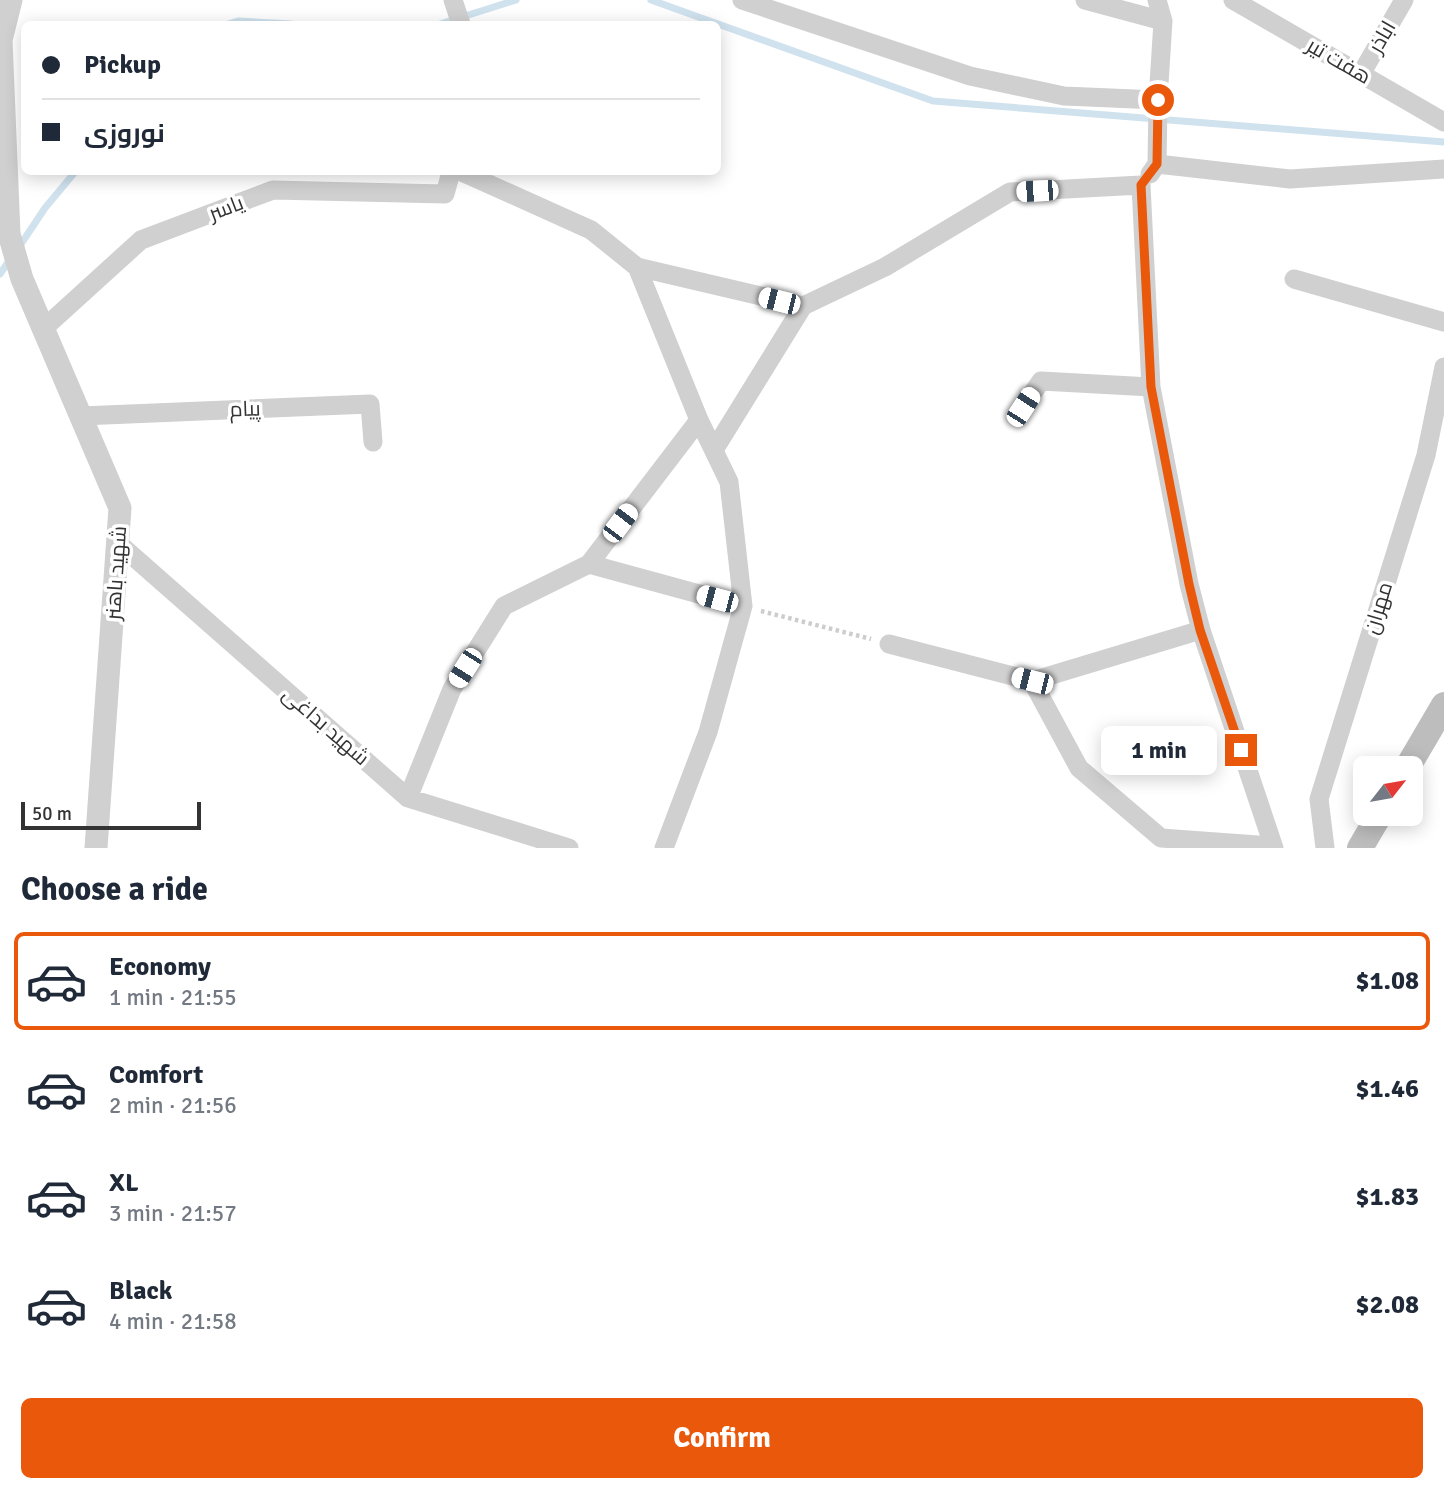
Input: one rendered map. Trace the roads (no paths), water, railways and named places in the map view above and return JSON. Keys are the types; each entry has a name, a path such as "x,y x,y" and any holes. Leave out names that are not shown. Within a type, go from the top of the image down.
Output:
{"main road":[{"path":"1414,756 1444,705"},
{"path":"1360,848 1373,826"}],"street":[{"name":"شهید باهنر","path":"10,0 0,40 5,238 120,508 96,848"},
{"path":"742,0 970,76 1064,96 1158,100"},
{"path":"1085,0 1163,21"},
{"path":"1032,681 1079,768 1161,838 1274,847 1200,630 1151,387 1141,185 1157,164 1163,21 1157,0"},
{"name":"هفت تیر","path":"1233,0 1444,122"},
{"name":"اباذر","path":"1361,74 1404,0"},
{"path":"1157,164 1290,178 1444,169"},
{"name":"یاسر","path":"43,329 141,240 273,190 444,194 450,175"},
{"path":"469,175 591,230 637,267 803,306"},
{"path":"714,450 803,306 885,267 1010,192 1141,185"},
{"path":"637,267 699,420 729,482 743,606 708,732 664,848"},
{"path":"1294,279 1444,322"},
{"name":"مهران","path":"1325,848 1319,799 1426,455 1444,367"},
{"path":"1023,407 1041,381 1151,387"},
{"name":"پیام","path":"81,416 370,404 373,442"},
{"path":"408,798 452,689 504,606 589,564 699,420"},
{"name":"شهید بداغی","path":"118,543 408,798 569,848"},
{"path":"589,564 743,606"},
{"path":"889,644 1032,681 1200,630"}],"waterway":[{"path":"450,21 516,0"},
{"path":"651,0 710,21"},
{"path":"721,25 933,101 1444,142"},
{"path":"19,247 45,208 72,175"},
{"path":"0,274 10,259"}]}
